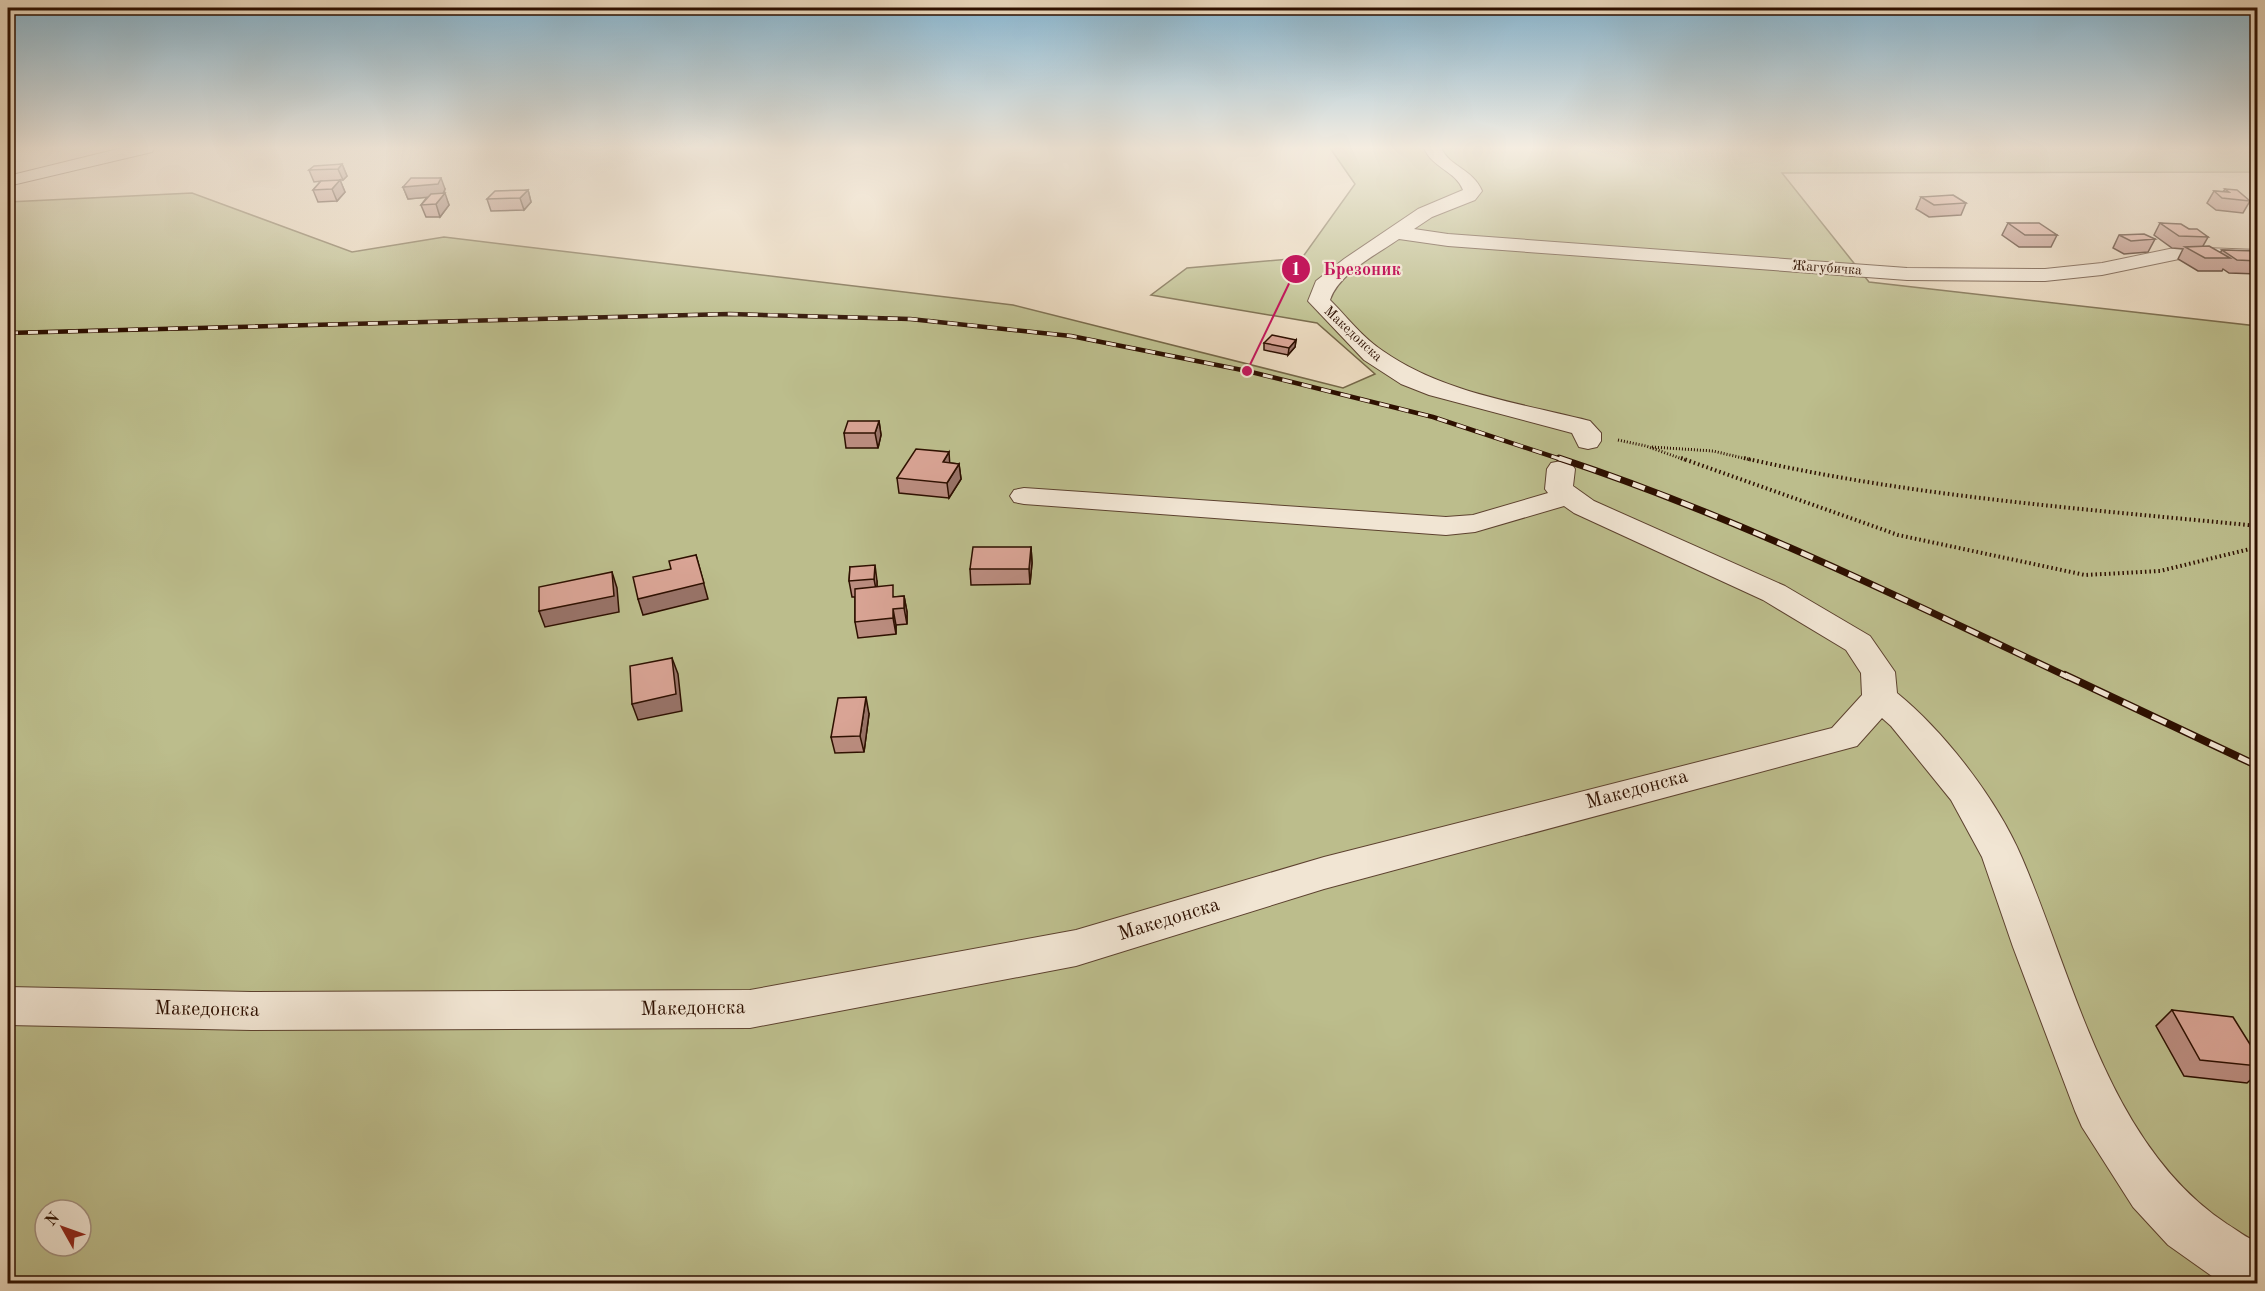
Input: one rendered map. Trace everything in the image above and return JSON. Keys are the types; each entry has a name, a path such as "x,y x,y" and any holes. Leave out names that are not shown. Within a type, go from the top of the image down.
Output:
{"street":[{"name":"Македонска","path":"1437,208 1425,213 1351,263 1324,286 1319,301 1372,355 1410,379 1438,390 1581,427 1588,437"},
{"name":"Жагубичка","path":"1396,233 1427,238 1907,274 2045,274 2102,269 2179,253 2258,256"},
{"path":"1024,496 1446,526 1476,523 1564,483 1584,507 1774,593 1858,643 1878,672 1880,698 1904,717 1965,791 2002,857 2034,947 2099,1111 2144,1180 2186,1227 2235,1260 2258,1269"},
{"name":"Македонска","path":"8,1006 251,1011 750,1009 1076,948 1324,873 1844,737 1880,698"}],"path":[{"path":"1588,437 1646,446 1713,451 1821,476 1920,492 2258,526"},
{"path":"1646,446 1898,535 2085,575 2160,571 2258,547"}],"green space":[{"path":"8,208 233,208 352,252 444,237 1013,305 1343,388 1375,374 1317,323 1151,295 1187,268 1302,258 1338,208 1810,208 1869,282 2257,326 2257,1283 8,1284"}],"building":[{"path":"2008,223 2039,223 2057,235 2025,235"},
{"path":"2160,223 2181,224 2189,229 2197,229 2208,237 2179,236"},
{"path":"2144,234 2155,239 2131,241 2119,235"},
{"path":"2209,246 2230,258 2205,258 2185,247"},
{"path":"2222,250 2257,251 2258,261 2237,260"},
{"path":"1272,335 1296,340 1289,348 1264,343"},
{"path":"848,421 879,421 875,433 844,433"},
{"path":"916,449 949,452 943,462 959,464 947,483 897,478"},
{"path":"973,547 1031,547 1029,569 970,569"},
{"path":"696,555 704,583 638,599 633,577 671,569 669,561"},
{"path":"875,565 874,579 849,581 850,567"},
{"path":"612,572 614,596 539,611 539,587"},
{"path":"893,585 893,597 904,596 904,608 893,609 893,618 855,622 855,589"},
{"path":"672,658 676,694 632,704 630,666"},
{"path":"866,697 860,736 831,737 838,698"},
{"path":"2172,1010 2233,1017 2258,1057 2258,1066 2200,1060"}],"railway":[{"path":"8,333 730,314 910,319 1071,336 1247,371 1433,417 1563,460"},
{"path":"1559,458 1625,481 1753,532 1880,588 2068,677"},
{"path":"2065,675 2258,766"}],"place":[{"name":"Брезоник","path":"1247,371"}]}
